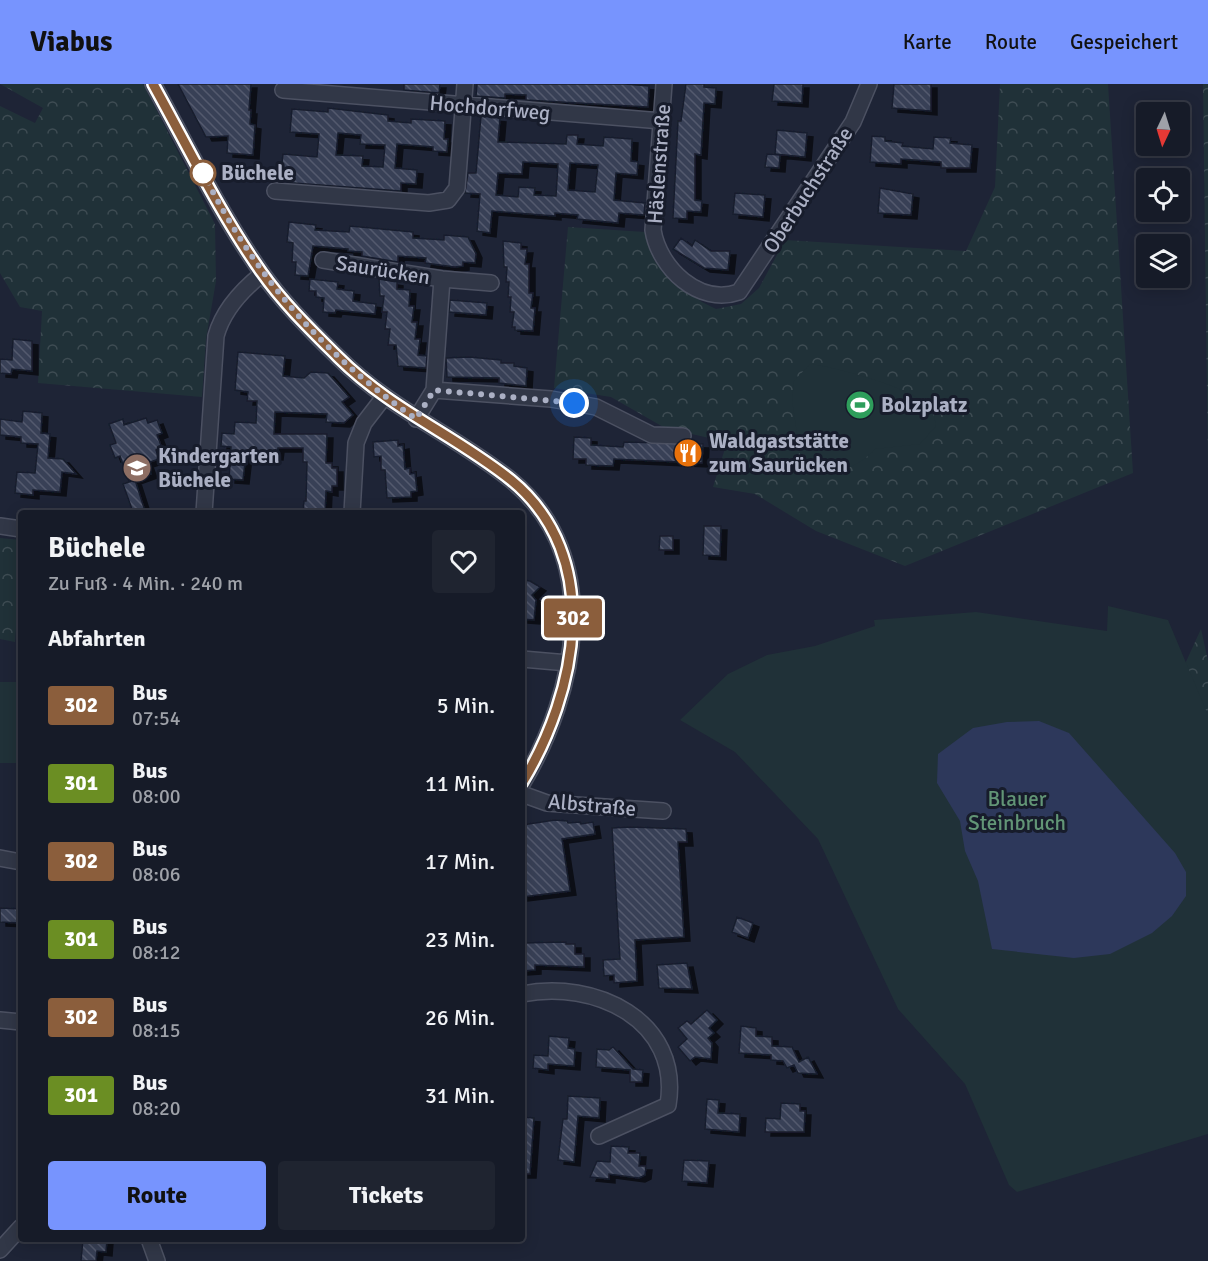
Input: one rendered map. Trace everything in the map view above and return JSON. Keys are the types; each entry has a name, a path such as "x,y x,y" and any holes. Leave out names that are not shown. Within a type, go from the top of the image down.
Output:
{"street":[{"name":"Albstraße","path":"153,84 262,274 338,357 384,397 513,482 537,508 548,525 565,560 573,594 568,663 563,690 548,737 525,779"},
{"path":"275,191 429,204 448,200 457,188 465,84"},
{"name":"Häslenstraße","path":"664,84 653,230 662,258 678,275 707,295 718,296 739,292"},
{"name":"Oberbuchstraße","path":"739,292 853,122 868,84"},
{"name":"Hochdorfweg","path":"283,90 662,121"},
{"name":"Saurücken","path":"323,260 442,279 491,283"},
{"path":"204,510 216,336 220,322 247,287 262,274"},
{"name":"Saurücken","path":"416,419 434,390 442,279"},
{"path":"434,390 552,399 596,407 652,435 683,436"},
{"path":"352,510 356,443 364,423 384,397"},
{"path":"0,526 18,529"},
{"path":"525,659 568,663"},
{"name":"Albstraße","path":"525,795 547,803 663,811"},
{"path":"0,858 18,861"},
{"path":"525,993 545,989 577,992 604,1000 631,1014 653,1033 670,1068 671,1086 668,1105 599,1136"},
{"path":"0,1020 18,1022"},
{"path":"0,1250 18,1230"},
{"path":"150,1242 157,1261"}],"green space":[{"path":"0,84 143,84 215,224 216,281 206,339 202,397 38,383 42,311 20,307 0,273 0,106 35,123 43,108"},
{"path":"1000,84 1108,84 1133,473 905,566 816,531 755,494 713,487 727,442 665,428 611,397 554,388 568,227 645,232 654,260 670,279 716,309 741,304 759,288 785,240 966,251 995,187"},
{"path":"1203,84 1208,84 1208,469"},
{"path":"810,364 869,378 914,396 929,407 936,426 920,444 875,449 866,458 849,468 826,471 802,467 792,400 794,381"},
{"path":"0,538 18,540 18,628 16,628 15,642 0,639"},
{"name":"Blauer Steinbruch","path":"1108,606 1168,620 1208,715 1208,1134 1017,1192 1009,1185 965,1084 898,1009 818,839 735,752 680,720 728,674 767,655 815,646 875,626 874,620 976,612 1107,631"},
{"path":"1201,629 1208,661 1208,828 1174,688"},
{"path":"0,682 18,682 18,763 0,763"}],"water":[{"path":"1039,721 1069,733 1175,853 1186,872 1186,896 1172,916 1152,933 1110,954 1074,958 992,949 978,881 965,851 960,821 937,783 938,754 973,728 1007,722"}],"building":[{"path":"178,84 251,84 250,124 255,125 253,155 227,153 228,136 206,137"},
{"path":"404,84 440,84 439,93 404,90"},
{"path":"477,84 649,86 648,107 526,100 526,95 505,94 505,98 476,96"},
{"path":"686,84 704,84 704,87 716,88 715,104 704,103 701,155 695,154 695,200 702,201 701,212 687,211 687,219 673,218 678,121 681,121"},
{"path":"774,84 803,84 802,103 772,101"},
{"path":"894,84 931,84 931,111 892,108"},
{"path":"328,108 388,115 388,121 411,123 411,119 445,121 444,139 448,139 447,152 433,151 433,147 397,144 395,168 417,170 416,184 401,183 401,191 280,182 283,154 317,157 319,134 290,132 292,109 328,112","holes":["338,133 361,135 360,144 385,145 383,167 362,166 363,156 336,155"]},
{"path":"481,116 500,118 498,142 566,144 567,135 578,135 577,144 603,146 604,137 632,139 631,161 638,162 637,175 616,173 614,200 645,203 644,215 619,213 618,223 577,219 578,215 555,213 555,216 492,211 490,233 477,231 480,194 465,193 468,173 476,173","holes":["523,162 558,164 556,196 534,195 535,188 519,187 518,197 496,195 498,173 522,174","570,163 598,165 595,192 568,190"]},
{"path":"777,130 807,133 805,157 775,154"},
{"path":"872,136 885,137 885,141 903,143 902,146 933,149 934,137 951,138 950,143 972,145 970,168 941,168 941,162 901,159 901,164 870,162"},
{"path":"767,154 780,155 779,168 765,167"},
{"path":"880,188 913,194 911,215 878,213"},
{"path":"735,193 765,195 763,217 733,214"},
{"path":"289,222 316,225 315,230 349,232 350,226 413,232 413,238 444,240 444,235 468,237 476,254 475,263 463,262 463,266 455,267 425,263 426,258 398,256 398,262 362,256 362,252 348,251 348,249 313,246 308,276 295,275 296,262 292,262 293,243 287,242"},
{"path":"681,238 692,246 695,240 711,251 730,251 728,270 704,268 673,249"},
{"path":"503,241 521,243 521,249 527,249 525,264 529,264 529,293 533,293 531,308 535,308 533,331 515,330 515,327 512,327 514,312 510,312 511,297 508,297 509,282 506,282 507,267 504,267"},
{"path":"310,279 338,282 337,289 354,291 353,301 376,304 375,314 336,310 335,313 323,312 324,298 316,297 316,291 309,291"},
{"path":"379,279 397,282 397,289 410,290 409,306 414,306 412,322 417,322 415,339 420,339 418,355 427,356 426,368 398,366 396,345 388,345 390,329 385,329 387,312 382,312 384,296 380,296"},
{"path":"450,300 487,303 486,315 449,312"},
{"path":"13,339 32,341 32,371 12,369 11,374 0,373 0,359 12,360"},
{"path":"238,352 285,356 283,376 304,378 311,372 328,373 349,397 342,402 353,415 344,423 326,422 327,414 275,412 274,434 327,434 326,463 332,463 332,468 337,468 337,486 332,486 332,492 326,491 325,510 303,510 304,501 306,501 307,462 303,462 303,448 278,448 277,456 246,454 243,480 229,479 231,447 221,446 222,433 234,434 235,422 256,423 257,401 247,401 248,392 235,390"},
{"path":"469,357 501,360 501,363 514,363 514,366 527,368 526,386 499,383 499,378 447,377 446,358"},
{"path":"23,411 42,413 41,433 50,434 48,458 63,459 76,474 62,472 60,492 33,490 33,495 15,493 17,472 35,473 38,444 21,443 21,437 0,435 0,419 22,422"},
{"name":"Kindergarten Büchele","path":"146,418 148,423 157,420 162,433 157,435 162,448 156,450 159,459 147,463 151,474 129,482 120,456 115,458 110,445 116,443 109,424 123,419 124,425"},
{"path":"574,437 591,438 591,445 623,447 624,442 703,444 702,463 614,459 613,466 586,465 586,459 573,459"},
{"path":"398,440 398,446 403,445 405,469 410,468 410,474 415,473 417,491 411,492 411,497 387,498 385,470 381,470 381,456 374,457 373,442"},
{"path":"135,480 144,508 132,510 123,484"},
{"path":"704,526 721,526 720,556 703,555"},
{"path":"660,536 673,536 673,550 659,550"},
{"path":"525,580 540,587 532,595 536,600 534,620 525,619"},
{"path":"555,820 568,823 580,822 581,824 593,822 595,834 562,839 570,891 525,897 525,825"},
{"path":"612,828 686,829 687,842 678,842 684,937 635,940 637,981 614,983 614,975 604,976 603,960 620,959"},
{"path":"0,908 18,909 18,923 0,922"},
{"path":"737,917 753,923 748,938 732,932"},
{"path":"566,942 566,944 575,944 575,954 584,954 584,967 535,965 535,970 525,971 525,943"},
{"path":"687,963 692,989 659,988 657,965"},
{"path":"707,1010 717,1020 709,1028 714,1033 708,1038 712,1043 711,1059 695,1057 690,1061 678,1047 687,1039 678,1028 687,1021 691,1024"},
{"path":"741,1026 756,1028 756,1036 772,1037 772,1046 792,1047 799,1062 808,1057 817,1074 798,1073 794,1065 787,1068 783,1061 771,1060 771,1055 739,1053"},
{"path":"549,1036 569,1038 568,1048 575,1049 574,1066 548,1064 548,1070 533,1068 534,1055 548,1056"},
{"path":"613,1047 633,1069 643,1070 642,1082 630,1082 630,1070 596,1067 597,1049 609,1050"},
{"path":"568,1096 600,1098 599,1118 578,1116 574,1162 558,1160 563,1119 567,1119"},
{"path":"707,1099 719,1100 718,1113 740,1114 739,1132 705,1129"},
{"path":"781,1103 800,1104 800,1111 805,1111 804,1132 765,1132 766,1118 780,1119"},
{"path":"525,1117 534,1118 530,1174 525,1174"},
{"path":"611,1146 629,1147 628,1153 640,1153 639,1166 646,1166 645,1175 639,1178 609,1174 609,1179 590,1177 597,1161 610,1162"},
{"path":"684,1160 709,1161 707,1183 682,1181"},
{"path":"83,1242 107,1242 106,1252 97,1251 96,1261 81,1261"}],"bus line":[{"name":"302","path":"153,84 262,274 299,317 362,380 384,397 513,482 537,508 548,525 565,560 570,578 573,594 572,631 563,690 548,737 525,778"}],"place":[{"name":"Büchele","path":"203,173"},
{"name":"Bolzplatz","path":"860,405"},
{"name":"Waldgaststätte zum Saurücken","path":"688,453"},
{"name":"Kindergarten Büchele","path":"137,468"}],"route":[{"path":"203,173 262,274 299,317 362,380 416,419 434,390 552,399 574,403"}]}
